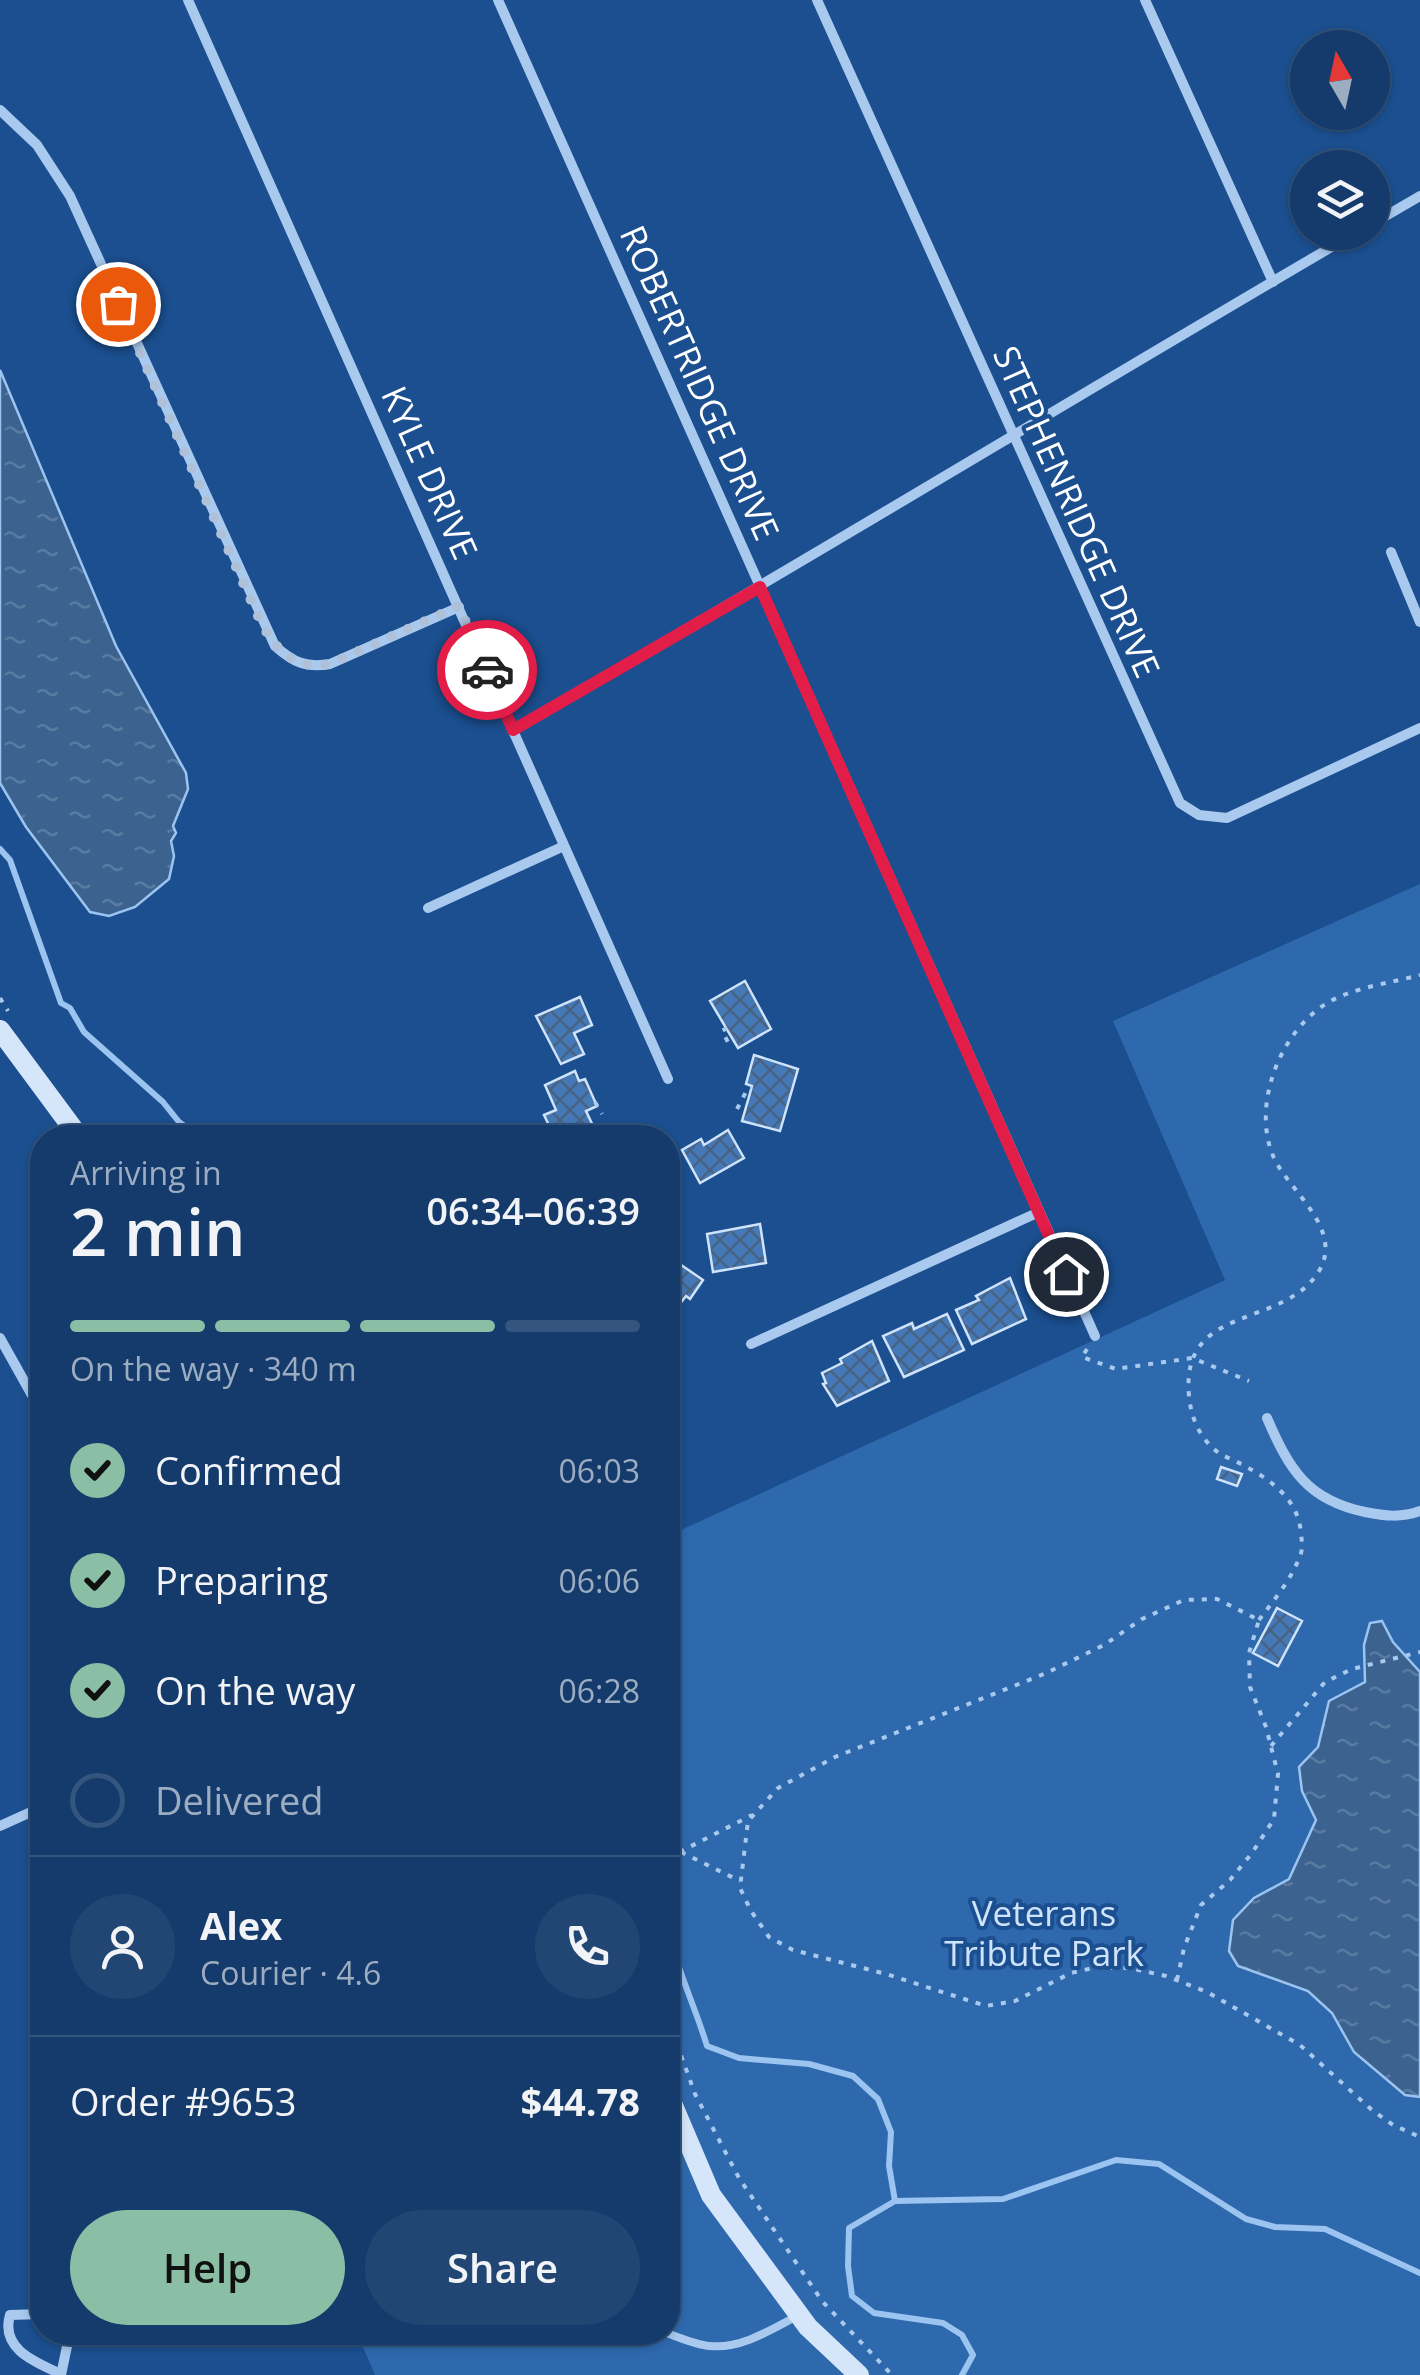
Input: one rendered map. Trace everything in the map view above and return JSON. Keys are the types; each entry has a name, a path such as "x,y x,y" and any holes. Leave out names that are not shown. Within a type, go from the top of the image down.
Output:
{"main road":[{"path":"0,1030 70,1125"},
{"path":"680,2122 711,2195 808,2327 859,2375"}],"street":[{"name":"KYLE DRIVE","path":"188,0 668,1079"},
{"name":"ROBERTRIDGE DRIVE","path":"498,0 1095,1336"},
{"name":"STEPHENRIDGE DRIVE","path":"817,0 1180,803 1199,815 1227,818 1420,728"},
{"path":"1145,0 1272,282"},
{"path":"0,110 36,145 70,196 274,646 292,660 310,667 330,664 459,606"},
{"path":"1390,214 1420,196"},
{"path":"513,730 1326,250"},
{"path":"1391,552 1420,622"},
{"path":"428,908 564,846"},
{"path":"751,1344 1038,1212"},
{"path":"0,1338 30,1392"},
{"path":"1267,1418 1295,1474 1318,1496 1380,1516 1405,1516 1420,1511"},
{"path":"0,1826 30,1812"},
{"path":"30,2314 10,2315 5,2327 10,2344 25,2357 61,2375 67,2345"}],"lane":[{"path":"680,2337 708,2346 728,2345 758,2336 799,2314"}],"path":[{"path":"1177,1980 1184,1948 1201,1905 1230,1880 1274,1819 1278,1774 1250,1687 1249,1653 1259,1620 1287,1582 1302,1552 1300,1514 1271,1481 1216,1451 1194,1424 1188,1375 1192,1358 1214,1330 1305,1290 1322,1267 1326,1248 1323,1230 1272,1155 1265,1121 1268,1087 1284,1050 1310,1016 1338,997 1420,975"},
{"path":"726,1028 722,1031 728,1042"},
{"path":"737,1108 748,1088 751,1090"},
{"path":"595,1102 602,1114"},
{"path":"1095,1336 1082,1356 1116,1369 1192,1358 1249,1381"},
{"path":"1259,1620 1217,1600 1184,1600 1044,1674 834,1757 778,1788 748,1821 741,1882 751,1912 769,1937 792,1950 886,1974 986,2006 1016,2001 1071,1974 1093,1968 1129,1968 1177,1980 1243,2011 1300,2045 1372,2110 1420,2137"},
{"path":"1271,1746 1325,1682 1352,1669 1418,1653"},
{"path":"682,1852 756,1813"},
{"path":"682,1852 741,1882"},
{"path":"680,2052 695,2094 739,2178 822,2301 892,2375"}],"green space":[{"name":"Veterans Tribute Park","path":"1420,884 1420,2375 375,2375 362,2345 680,2345 680,1530 1225,1280 1113,1021"}],"water":[{"path":"0,370 116,646 186,773 188,789 173,826 176,833 171,841 174,856 169,879 135,907 109,916 90,912 26,827 0,783"},
{"path":"1382,1621 1393,1642 1420,1672 1420,2097 1405,2095 1354,2052 1332,2013 1308,1991 1238,1966 1229,1951 1233,1920 1254,1898 1289,1879 1316,1820 1302,1791 1299,1767 1318,1747 1329,1701 1365,1682 1364,1645 1370,1623"}],"building":[{"path":"745,981 771,1029 738,1048 710,1001"},
{"path":"580,997 592,1025 574,1033 584,1054 561,1064 536,1016"},
{"path":"754,1055 798,1069 780,1131 742,1121 752,1086 746,1084"},
{"path":"575,1071 579,1081 585,1079 597,1106 586,1111 593,1125 549,1125 544,1115 556,1110 545,1085"},
{"path":"728,1130 744,1158 700,1183 682,1150 701,1139 704,1145"},
{"path":"760,1224 766,1263 713,1272 707,1234"},
{"path":"680,1264 703,1280 690,1299 686,1296 680,1304"},
{"path":"1010,1278 1026,1319 972,1344 956,1310 979,1300 976,1296"},
{"path":"947,1314 964,1350 904,1377 883,1336 912,1323 914,1329"},
{"path":"872,1341 889,1381 837,1406 823,1384 826,1383 822,1373"},
{"path":"1221,1467 1242,1474 1237,1486 1217,1479"},
{"path":"1277,1608 1302,1621 1278,1666 1253,1653"}],"waterway":[{"path":"0,849 10,860 61,1003 70,1008 84,1032 163,1102 183,1125"},
{"path":"680,1970 707,2046 739,2058 809,2064 853,2076 878,2099 891,2132 889,2166 895,2201"},
{"path":"962,2375 973,2355 962,2335 943,2323 874,2313 852,2296 849,2228 895,2201 1003,2199 1116,2160 1159,2164 1246,2219 1275,2227 1325,2229 1420,2273"}],"way so far":[{"path":"118,304 274,646 292,660 310,667 330,664 459,606 487,670"}],"route":[{"path":"487,670 513,730 760,587 1066,1274"}]}
